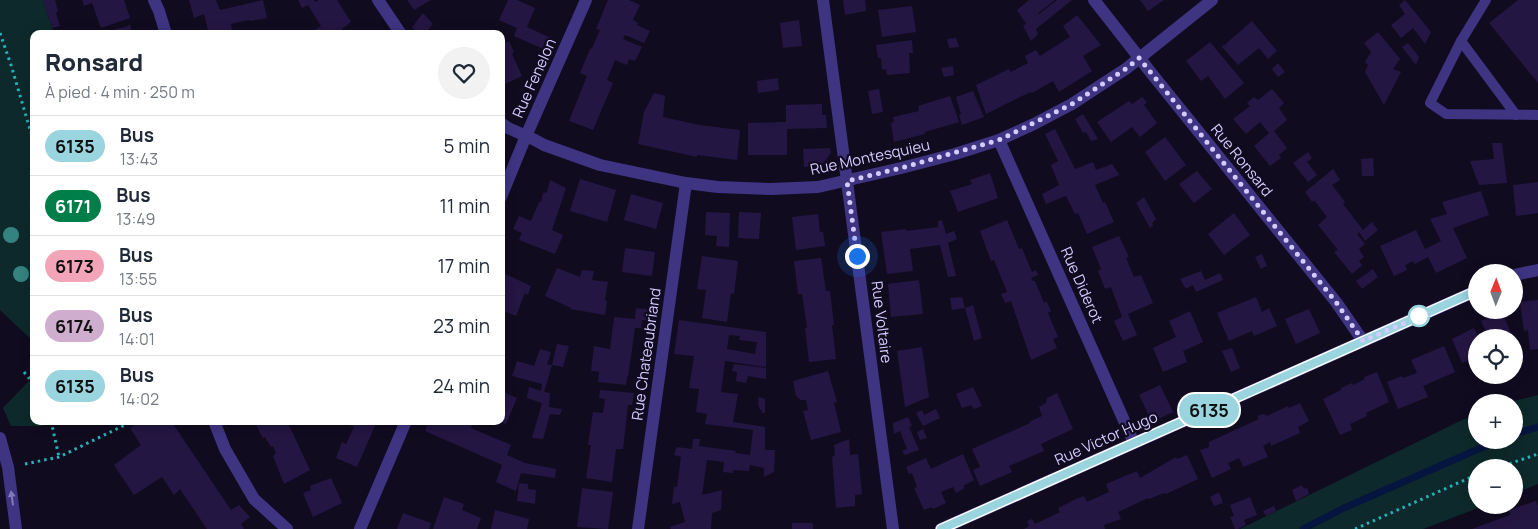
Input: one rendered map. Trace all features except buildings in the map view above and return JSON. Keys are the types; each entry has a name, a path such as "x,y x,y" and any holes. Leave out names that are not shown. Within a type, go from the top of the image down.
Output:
{"street":[{"path":"154,0 165,30"},
{"path":"378,0 398,30"},
{"name":"Rue Fenelon","path":"505,187 586,0"},
{"name":"Rue Voltaire","path":"823,0 893,529"},
{"name":"Rue Ronsard","path":"1094,0 1336,302 1363,341"},
{"name":"Rue Montesquieu","path":"505,126 544,146 600,165 686,183 718,187 771,189 818,187 946,156 999,140 1072,104 1127,68 1212,0"},
{"name":"Rue Diderot","path":"999,140 1134,443"},
{"name":"Rue Chateaubriand","path":"638,529 686,183"},
{"path":"1523,273 1538,270"},
{"name":"Rue Victor Hugo","path":"941,529 1468,294"},
{"path":"216,425 225,449 254,499 288,529"},
{"path":"360,529 404,425"},
{"path":"0,438 8,467 16,529"}],"lane":[{"path":"1486,0 1461,41 1430,103 1446,114 1538,115"},
{"path":"1461,41 1516,115"}],"path":[{"path":"0,33 30,129"},
{"path":"24,372 30,379"},
{"path":"52,425 60,457"},
{"path":"8,467 60,457 125,425"},
{"path":"1523,459 1538,454"},
{"path":"1355,529 1468,479"}],"green space":[{"path":"0,0 43,0 53,30 30,30 30,338 0,310"},
{"path":"29,381 30,425 43,426 11,426 3,408"},
{"path":"1538,395 1538,484 1523,490 1523,459 1468,459 1468,512 1423,529 1240,529 1468,418 1468,449 1523,449 1523,399"}],"waterway":[{"path":"1523,431 1538,427"},
{"path":"1303,529 1344,508 1478,449"}],"bus line":[{"name":"6135","path":"941,529 1468,295"}],"route":[{"path":"857,256 847,181 955,154 999,140 1072,104 1133,64 1139,58 1336,302 1363,341 1425,314 1419,316"}]}
